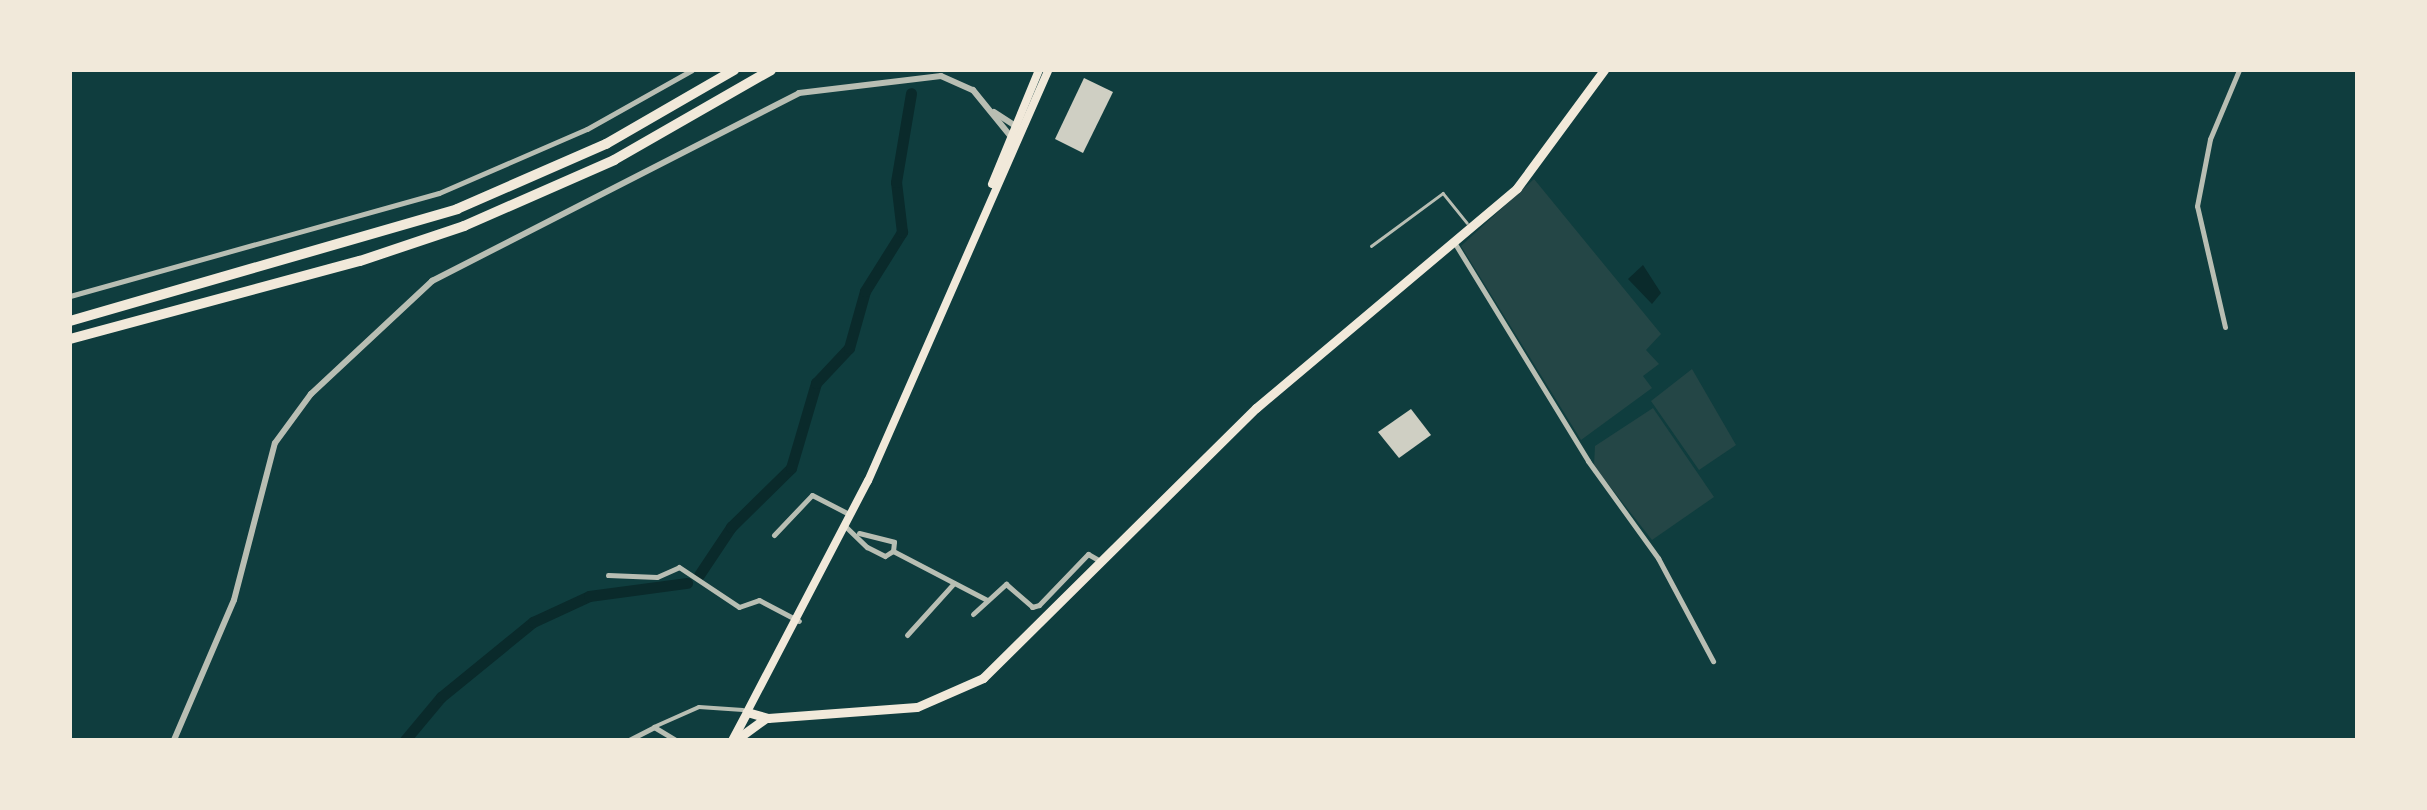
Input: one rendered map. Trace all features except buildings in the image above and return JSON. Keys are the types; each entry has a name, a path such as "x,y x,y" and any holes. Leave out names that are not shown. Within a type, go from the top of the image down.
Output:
{"highway":[{"path":"70,320 458,209 606,144 734,70"},
{"path":"70,339 360,261 464,226 614,160 772,70"}],"main road":[{"path":"957,272 1007,162 1039,70"},
{"path":"734,740 852,515 1012,138 1048,70"},
{"path":"747,712 768,718 917,707 960,692 1013,653 1256,408 1470,229 1537,167 1604,70"},
{"path":"734,740 768,718"}],"street":[{"path":"70,296 439,193 587,130 692,70"},
{"path":"2225,328 2197,206 2210,139 2240,70"},
{"path":"174,740 234,600 275,442 312,394 432,281 798,93 941,76 974,90 991,110 1012,138 1007,162"},
{"path":"991,110 1019,126"},
{"path":"1454,242 1588,461 1658,558 1712,662"},
{"path":"774,535 812,496 852,515"},
{"path":"846,527 857,533 867,547 886,556 893,551 894,542 876,532 857,533"},
{"path":"893,551 987,600"},
{"path":"973,614 1006,584 1032,607 1040,605 1088,554 1102,563"},
{"path":"608,576 657,577 679,567 739,607 766,602 799,621"},
{"path":"907,635 954,583"},
{"path":"629,740 699,707 720,704 747,712"},
{"path":"654,727 676,740"}],"lane":[{"path":"1371,246 1443,193 1470,229"}],"shaded area":[{"path":"1534,179 1661,334 1646,350 1659,364 1643,376 1652,388 1581,440 1461,246"},
{"path":"1643,265 1661,293 1652,304 1628,279"},
{"path":"1692,369 1736,445 1699,470 1651,401"},
{"path":"1653,408 1714,497 1652,540 1594,466 1595,446"}],"waterway":[{"path":"699,575 731,527 791,468 816,383 849,348 865,291 902,232 896,182 911,93"},
{"path":"405,740 441,697 533,622 589,596 687,583"}]}
